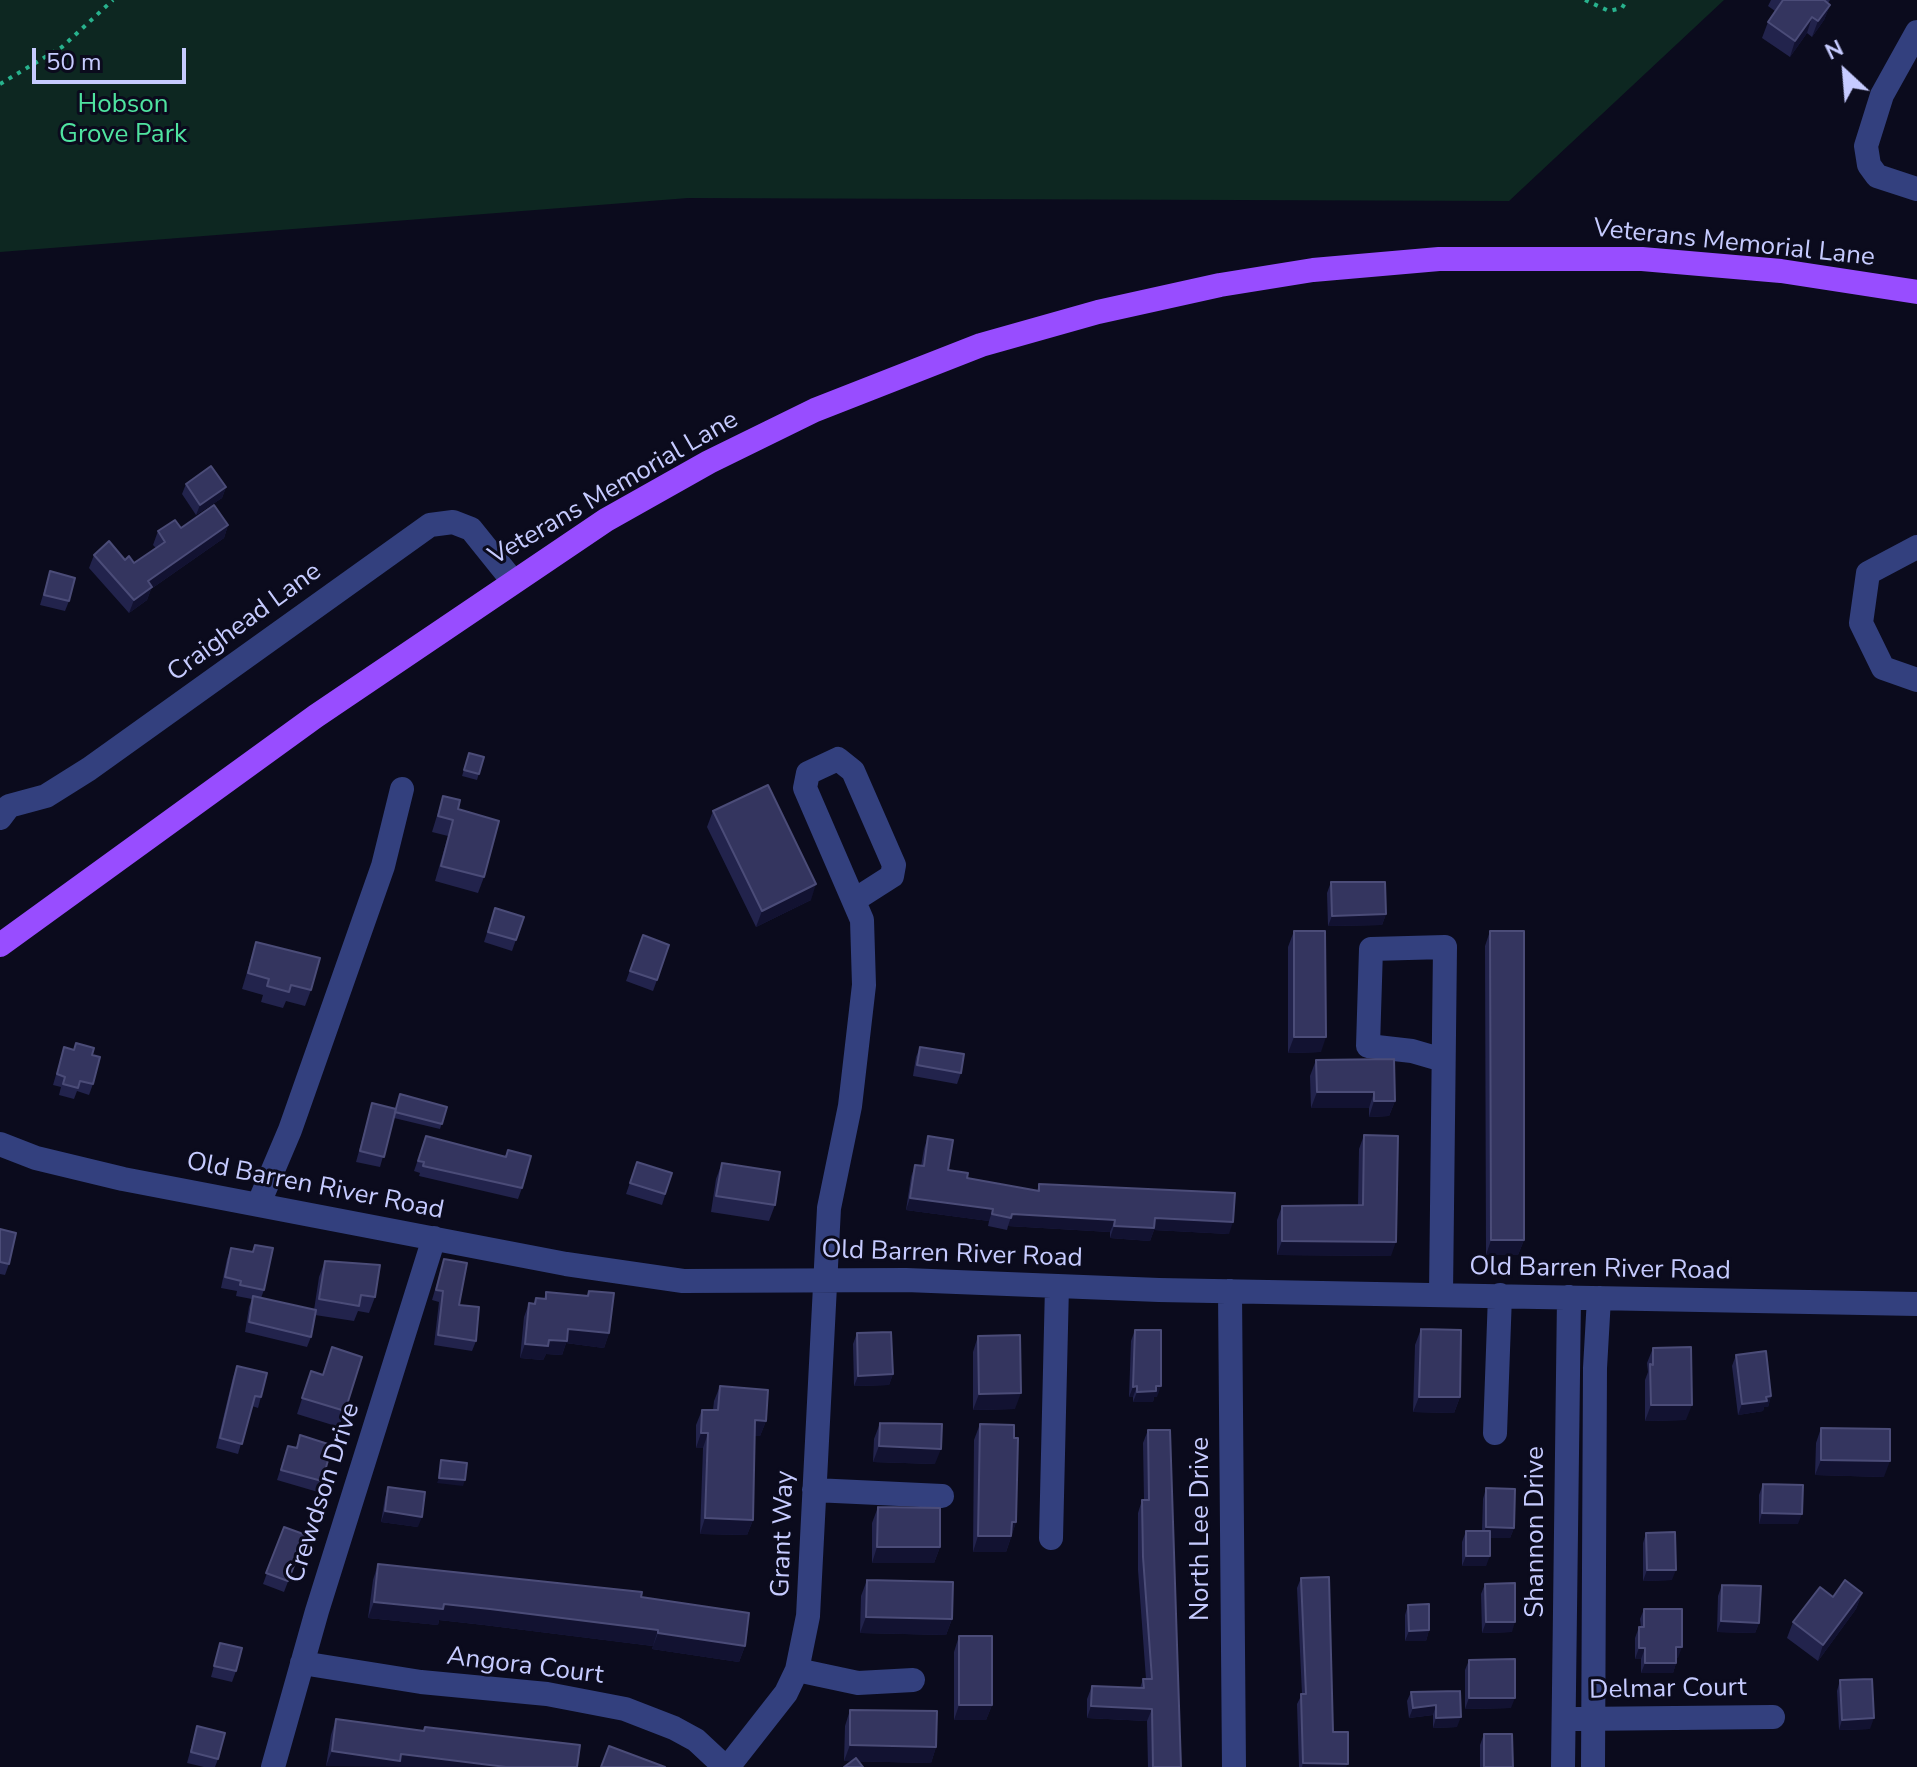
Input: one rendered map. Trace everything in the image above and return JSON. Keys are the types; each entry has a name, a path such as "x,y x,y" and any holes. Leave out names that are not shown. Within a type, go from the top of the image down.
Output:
{"main road":[{"name":"Veterans Memorial Lane","path":"0,945 316,716 512,580 669,483 842,399 981,345 1173,294 1344,267 1533,256 1720,265 1917,292"}],"street":[{"path":"1917,32 1882,95 1866,146 1867,160 1877,176 1917,189"},
{"name":"Craighead Lane","path":"0,818 9,806 46,796 89,769 430,525 446,522 466,526 512,580"},
{"path":"1917,547 1868,573 1861,623 1883,668 1917,680"},
{"name":"Grant Way","path":"726,1767 773,1712 797,1670 811,1587 829,1208 850,1106 864,985 862,920 856,899 805,788 808,773 838,759 853,771 894,865 892,876 856,899"},
{"path":"259,1203 290,1130 383,866 402,789"},
{"path":"1441,1294 1445,947 1371,949 1368,1046 1412,1051 1443,1060"},
{"name":"Old Barren River Road","path":"0,1144 70,1167 641,1276 721,1282 825,1279 1230,1291 1917,1304"},
{"name":"Crewdson Drive","path":"273,1767 302,1663 434,1238"},
{"path":"1051,1538 1057,1286"},
{"name":"North Lee Drive","path":"1230,1291 1234,1767"},
{"path":"1495,1433 1500,1295"},
{"name":"Shannon Drive","path":"1563,1767 1569,1297"},
{"path":"1593,1767 1599,1298"},
{"path":"814,1490 942,1496"},
{"path":"1565,1509 1594,1509"},
{"name":"Angora Court","path":"302,1663 421,1682 547,1694 625,1709 696,1740 726,1767"},
{"path":"797,1670 858,1683 913,1680"},
{"name":"Delmar Court","path":"1563,1719 1773,1717"}],"path":[{"path":"0,84 62,47 113,0"},
{"path":"1585,0 1609,11 1622,8 1627,0"}],"green space":[{"name":"Hobson Grove Park","path":"0,0 1724,0 1509,201 688,198 0,252"}],"building":[{"path":"1783,0 1824,0 1830,5 1818,21 1812,17 1795,41 1768,22"},
{"path":"211,466 226,487 200,505 186,484"},
{"path":"214,505 228,525 148,581 152,587 134,600 94,555 109,541 125,560 129,556 134,563 165,542 158,531 175,520 181,528"},
{"path":"50,571 75,578 69,601 44,595"},
{"path":"469,753 484,757 479,774 464,770"},
{"path":"768,785 816,884 762,911 713,811"},
{"path":"443,796 460,800 458,809 499,821 484,877 441,866 453,820 438,816"},
{"path":"1331,882 1385,882 1386,914 1332,916"},
{"path":"495,908 524,917 516,940 488,932"},
{"path":"1294,931 1325,931 1326,1037 1294,1037"},
{"path":"1490,931 1524,931 1524,1240 1491,1240"},
{"path":"643,935 669,945 657,980 630,971"},
{"path":"256,942 320,958 311,990 291,985 289,992 267,986 269,979 248,973"},
{"path":"76,1043 94,1048 92,1055 100,1057 93,1084 80,1081 78,1088 63,1084 65,1077 57,1074 64,1047 74,1050"},
{"path":"920,1047 964,1054 961,1073 917,1065"},
{"path":"1394,1059 1395,1101 1374,1101 1374,1092 1317,1092 1316,1060"},
{"path":"400,1094 447,1107 442,1124 395,1112"},
{"path":"372,1103 396,1109 384,1157 360,1151"},
{"path":"1364,1135 1398,1136 1396,1242 1282,1241 1282,1206 1363,1205"},
{"path":"426,1136 506,1157 508,1150 531,1156 522,1188 423,1166 424,1162 418,1161"},
{"path":"928,1136 953,1140 948,1170 968,1173 967,1178 1039,1191 1039,1184 1235,1193 1233,1222 1155,1218 1154,1228 1114,1226 1115,1220 1012,1214 1011,1218 992,1214 993,1209 910,1198 915,1165 924,1166"},
{"path":"637,1162 672,1173 665,1194 630,1183"},
{"path":"722,1163 780,1172 775,1205 716,1196"},
{"path":"0,1229 16,1233 9,1264 0,1262"},
{"path":"255,1245 273,1248 264,1290 240,1285 241,1281 225,1277 231,1248 253,1252"},
{"path":"444,1259 467,1263 459,1305 479,1307 476,1341 438,1335 443,1291 436,1290"},
{"path":"325,1261 380,1265 375,1297 361,1295 359,1306 319,1299"},
{"path":"589,1291 614,1293 609,1333 568,1329 567,1341 549,1340 548,1346 525,1344 529,1303 535,1304 536,1298 546,1299 546,1292 588,1296"},
{"path":"253,1296 316,1310 311,1337 249,1322"},
{"path":"1421,1329 1461,1330 1460,1397 1419,1397"},
{"path":"1135,1330 1161,1330 1161,1386 1156,1386 1156,1391 1137,1392 1137,1386 1133,1387"},
{"path":"891,1332 893,1374 858,1376 857,1333"},
{"path":"1020,1335 1021,1393 979,1394 978,1336"},
{"path":"332,1347 362,1357 345,1411 302,1398 311,1371 323,1375"},
{"path":"1691,1347 1692,1405 1651,1405 1650,1364 1653,1365 1653,1348"},
{"path":"1766,1351 1771,1396 1766,1397 1767,1401 1742,1404 1736,1355"},
{"path":"237,1366 267,1373 261,1397 255,1396 242,1444 220,1438"},
{"path":"720,1386 768,1390 766,1421 755,1420 753,1520 705,1518 708,1433 701,1433 702,1410 718,1410"},
{"path":"880,1423 942,1424 941,1449 879,1446"},
{"path":"980,1424 1014,1425 1014,1438 1018,1438 1016,1522 1012,1522 1011,1536 978,1536"},
{"path":"1821,1428 1890,1429 1890,1461 1821,1460"},
{"path":"1148,1430 1170,1430 1181,1767 1153,1767 1152,1709 1091,1706 1092,1686 1144,1688 1143,1679 1152,1679 1142,1500 1149,1500"},
{"path":"300,1435 328,1444 325,1456 329,1457 322,1481 281,1470 288,1446 297,1448"},
{"path":"441,1460 467,1463 465,1480 439,1478"},
{"path":"1763,1484 1803,1485 1802,1514 1762,1513"},
{"path":"388,1487 425,1492 422,1517 385,1511"},
{"path":"1486,1488 1515,1489 1514,1528 1486,1527"},
{"path":"878,1507 940,1508 940,1547 877,1547"},
{"path":"284,1527 306,1535 288,1581 266,1573"},
{"path":"1466,1531 1490,1531 1490,1556 1466,1556"},
{"path":"1675,1532 1676,1570 1647,1570 1646,1533"},
{"path":"378,1564 642,1592 641,1597 749,1613 745,1646 658,1633 658,1630 490,1609 444,1604 443,1609 374,1602"},
{"path":"1329,1577 1333,1732 1348,1732 1348,1764 1303,1763 1301,1694 1306,1694 1301,1578"},
{"path":"867,1580 953,1582 952,1619 866,1617"},
{"path":"1845,1580 1862,1593 1823,1645 1793,1622 1820,1587 1833,1597"},
{"path":"1515,1583 1515,1622 1486,1622 1485,1584"},
{"path":"1722,1585 1761,1586 1759,1623 1721,1621"},
{"path":"1429,1604 1429,1630 1409,1631 1408,1605"},
{"path":"1644,1609 1682,1609 1682,1647 1676,1647 1676,1663 1645,1663 1645,1648 1639,1648 1639,1627 1644,1627"},
{"path":"959,1636 992,1636 992,1705 959,1705"},
{"path":"220,1643 242,1648 236,1671 214,1666"},
{"path":"1515,1659 1515,1698 1469,1698 1469,1660"},
{"path":"1872,1679 1874,1718 1842,1720 1840,1680"},
{"path":"1460,1691 1461,1717 1436,1718 1436,1705 1413,1708 1411,1692"},
{"path":"850,1710 937,1711 936,1747 850,1745"},
{"path":"336,1719 424,1731 425,1727 580,1745 577,1767 506,1767 401,1754 400,1761 332,1751"},
{"path":"197,1726 225,1733 218,1759 191,1752"},
{"path":"1484,1734 1512,1734 1513,1767 1484,1767"},
{"path":"609,1746 665,1767 601,1767"},
{"path":"856,1758 863,1767 844,1767"}]}
